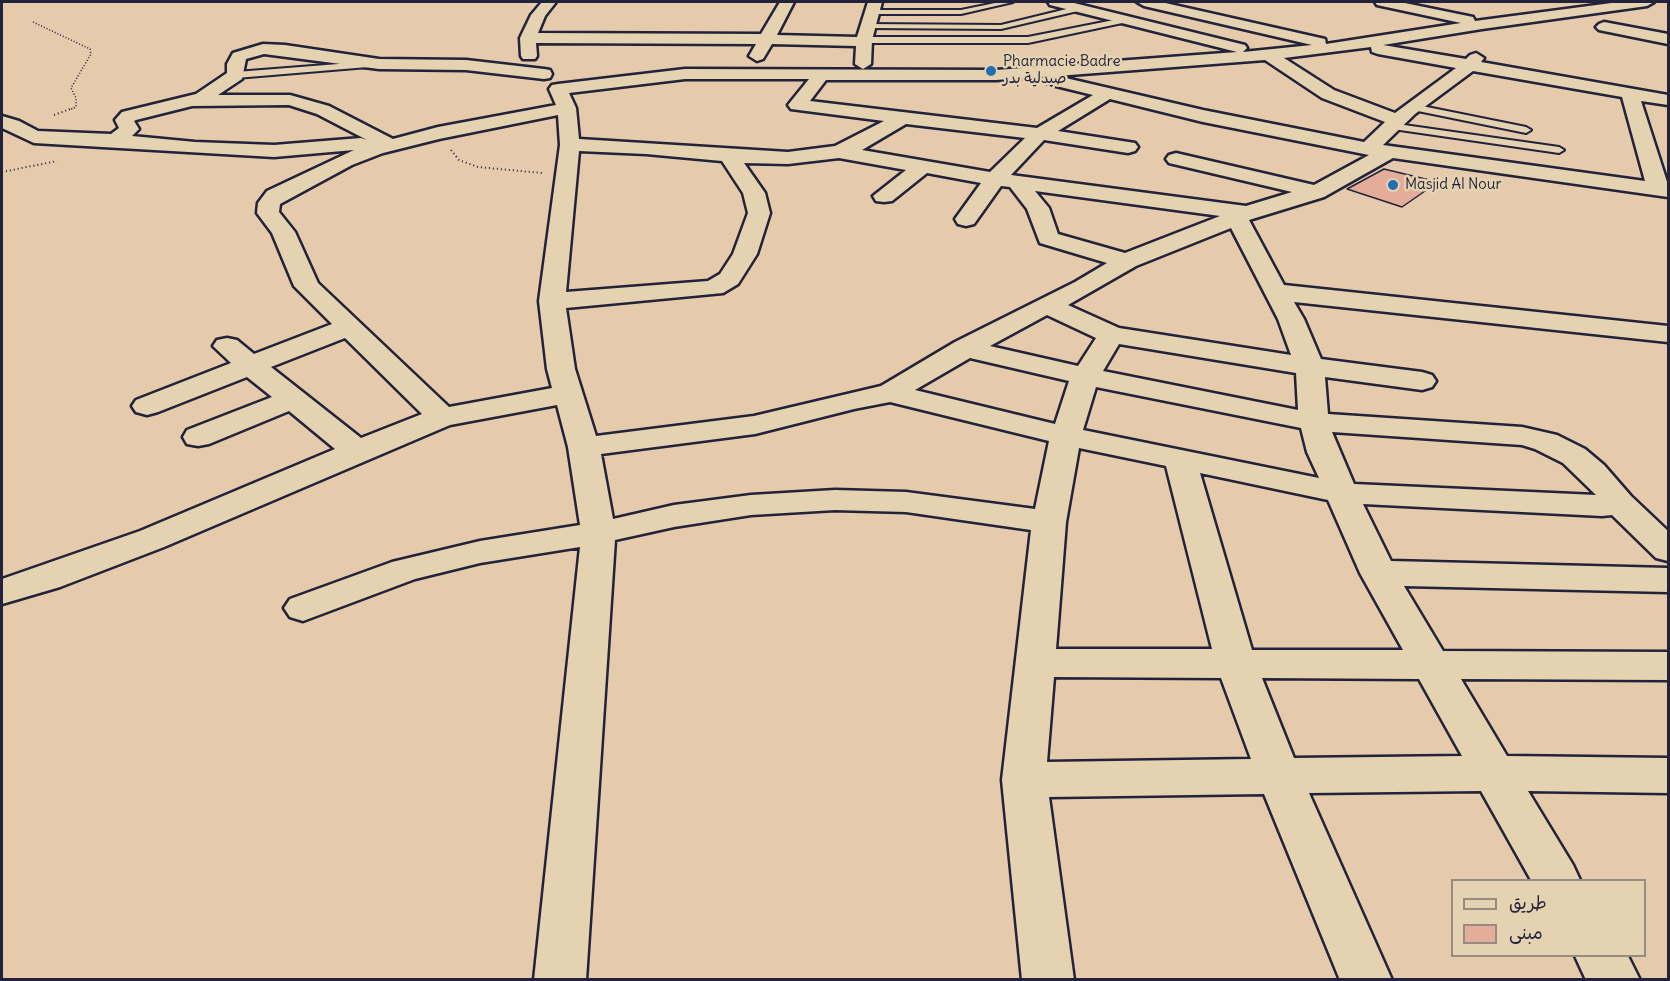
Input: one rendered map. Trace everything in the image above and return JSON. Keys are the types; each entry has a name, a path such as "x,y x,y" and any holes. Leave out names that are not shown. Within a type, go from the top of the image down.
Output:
{"street":[{"path":"549,2 538,15 528,38 527,54 556,90 570,145 552,301 561,369 584,447 598,533 597,570 560,980"},
{"path":"749,74 765,39 787,2"},
{"path":"1055,2 1217,41 1264,55 1328,94 1391,126"},
{"path":"1144,2 1349,40 1469,66 1668,100"},
{"path":"1382,2 1495,14 1616,8 1668,27"},
{"path":"1444,2 1495,14"},
{"path":"1616,8 1601,26 1668,39"},
{"path":"820,75 811,90 797,104 826,110 946,82 1033,74 1164,70 1349,40 1391,39 1495,14"},
{"path":"1368,149 1412,107 1469,66 1491,41 1495,14"},
{"path":"528,38 765,39 868,24 862,58 886,96"},
{"path":"115,140 129,129 124,120 133,113 202,98 236,75 235,64 239,56 263,49 379,63 466,65 556,90"},
{"path":"1033,74 1106,94 1203,116 1368,149 1663,190 1651,139 1630,94"},
{"path":"7,123 34,137 115,140 152,145 240,134 294,151 396,141 438,133 556,90 656,76 820,75 935,114 1040,134 1128,147"},
{"path":"966,219 1006,180 1040,134 1106,94"},
{"path":"570,145 788,158 839,152 857,145 886,96"},
{"path":"194,101 273,100 304,104 396,141"},
{"path":"240,134 243,102"},
{"path":"813,124 826,110"},
{"path":"1365,126 1391,126"},
{"path":"396,141 345,161 275,196 269,203 268,213 283,232 307,286 442,417"},
{"path":"839,152 1006,180 1242,215"},
{"path":"584,447 755,425 852,400 890,393 966,348 1127,261 1242,215 1316,192 1390,152"},
{"path":"552,301 704,290 714,288 729,279 745,254 759,213 754,193 729,156"},
{"path":"1176,159 1316,192"},
{"path":"884,196 923,167"},
{"path":"1006,180 1038,208 1048,238 1127,261"},
{"path":"1242,215 1275,292 1291,319 1310,367 1314,422 1323,452 1378,573 1555,879"},
{"path":"1275,292 1668,334"},
{"path":"1046,305 1112,335 1310,367 1422,381"},
{"path":"147,406 349,327"},
{"path":"1048,980 1024,780 1034,663 1049,522 1066,436 1085,376 1112,335"},
{"path":"227,346 357,451"},
{"path":"966,348 1085,376 1314,422 1530,438 1562,448 1574,456 1593,472 1616,500 1668,550"},
{"path":"890,393 1066,436 1343,492 1602,506 1614,504 1616,500"},
{"path":"2,592 152,539 442,417 569,394"},
{"path":"198,437 292,399"},
{"path":"1180,460 1236,664 1279,776 1366,980"},
{"path":"303,608 405,570 480,552 598,533 674,516 751,505 835,500 906,502 1049,522"},
{"path":"1378,573 1668,580"},
{"path":"1034,663 1668,666"},
{"path":"1024,780 1493,773 1668,775"},
{"path":"1601,957 1614,980"}],"lane":[{"path":"868,24 961,12 1009,2"},
{"path":"868,24 1001,27 1079,8"},
{"path":"868,24 1028,40 1124,20"},
{"path":"236,75 379,63"},
{"path":"1412,107 1526,130"},
{"path":"1391,126 1559,150"}],"path":[{"path":"7,123 72,110 76,107 76,98 70,88 76,76 91,58 90,49 33,22"},
{"path":"438,133 459,160 478,167 514,172 567,174"}],"building":[{"name":"Masjid Al Nour","path":"1384,169 1438,182 1402,207 1347,189"}],"place":[{"name":"Pharmacie Badre صيدلية بدر","path":"991,71"},
{"name":"Masjid Al Nour","path":"1393,185"}]}
